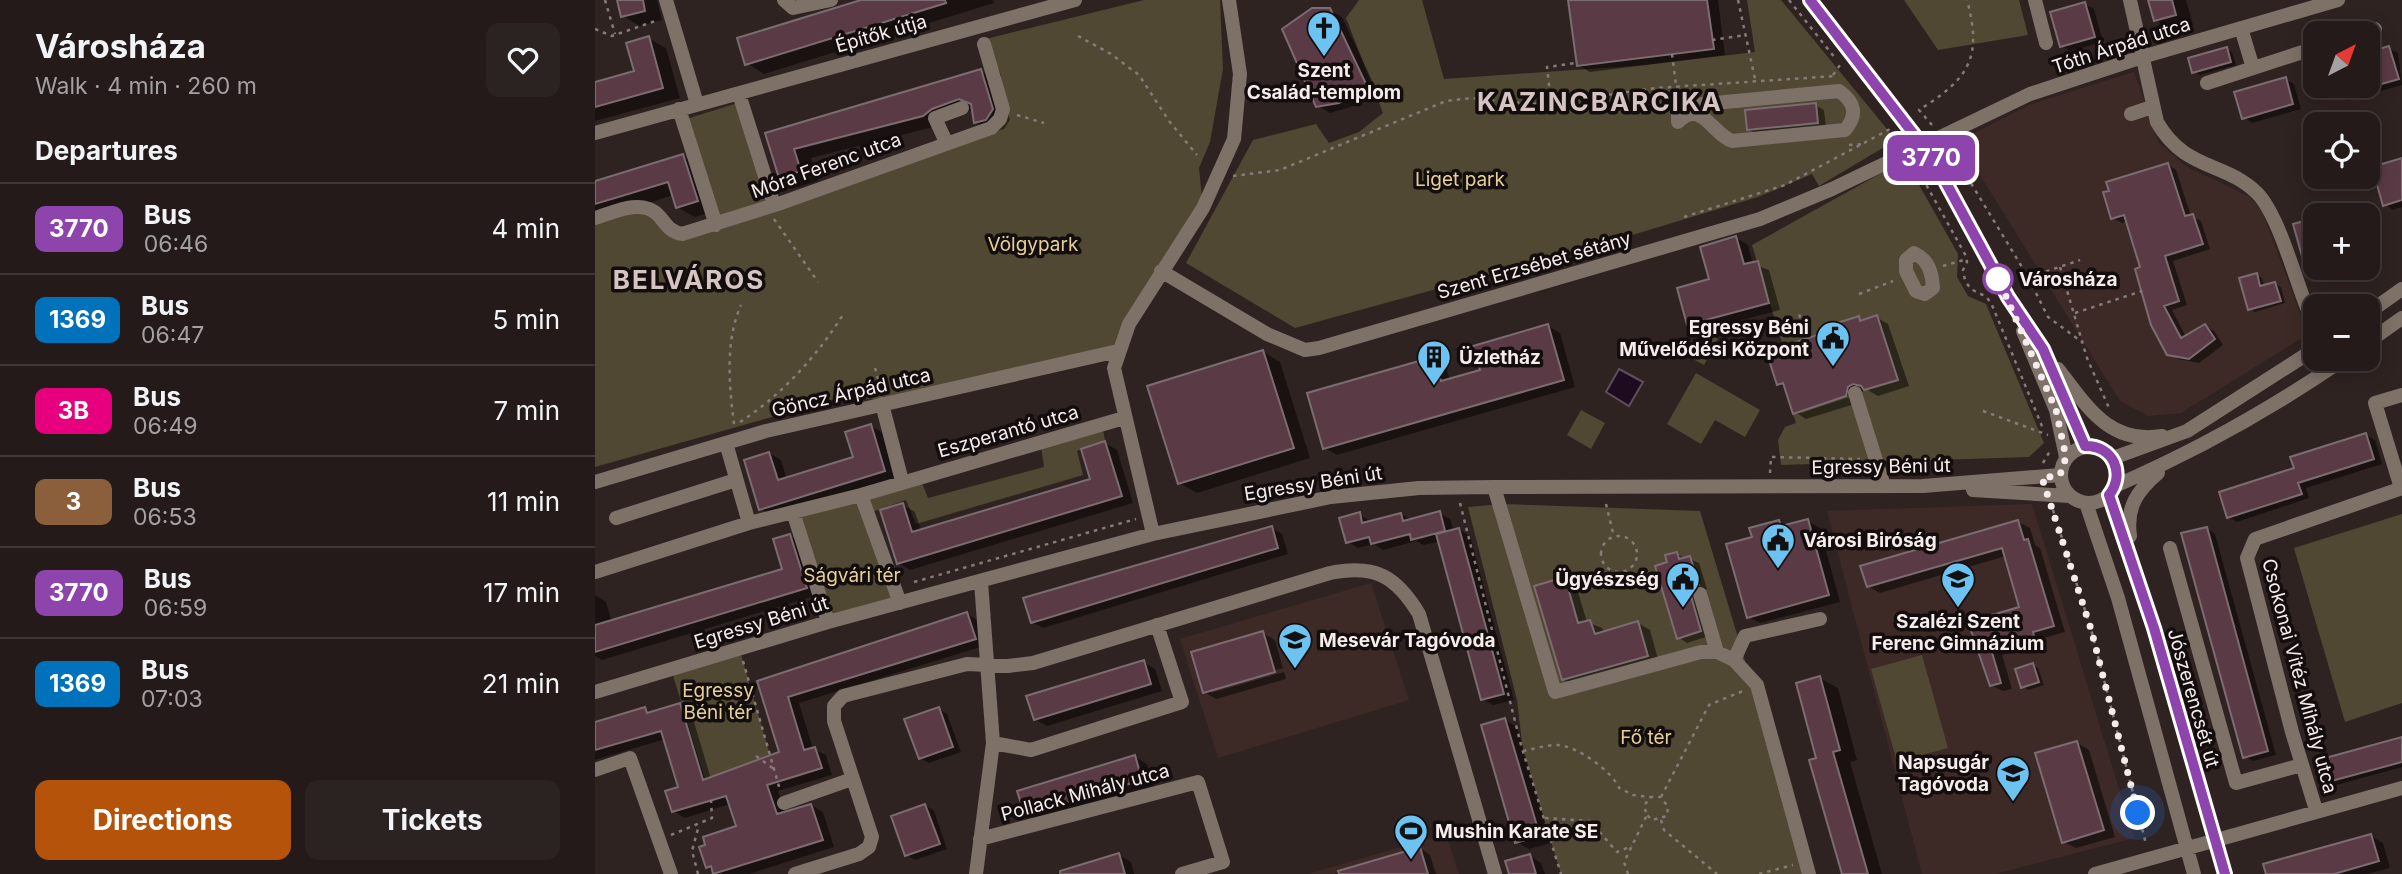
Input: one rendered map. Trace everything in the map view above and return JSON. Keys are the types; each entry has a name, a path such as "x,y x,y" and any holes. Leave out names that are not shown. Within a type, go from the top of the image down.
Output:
{"street":[{"path":"666,0 697,104"},
{"path":"784,0 793,8 803,8 831,0"},
{"name":"Építők útja","path":"595,133 739,94 1019,7 1075,0"},
{"path":"1153,534 1114,375 1118,351 1129,324 1203,208 1234,139 1240,74 1229,0"},
{"path":"1810,0 1922,145 2008,297 2084,403 2114,431 2129,437 2149,438 2187,432"},
{"path":"2035,0 2046,43"},
{"path":"2130,0 2152,107 2166,138 2182,154 2244,183 2267,205 2303,298"},
{"name":"Tóth Árpád utca","path":"1922,145 2030,94 2141,57 2338,0"},
{"path":"2241,28 2253,68"},
{"path":"984,44 1003,109"},
{"path":"2207,83 2303,52"},
{"path":"1839,91 1850,98 1854,111 1853,121 1845,130 1732,141 1720,137 1707,118 1694,112 1685,114 1678,122 1678,111 1684,106 1839,91"},
{"path":"739,94 771,206"},
{"path":"2131,114 2152,107"},
{"path":"946,142 935,118 962,108"},
{"path":"679,109 716,225"},
{"name":"Móra Ferenc utca","path":"595,218 636,206 656,213 674,233 682,234 716,225 991,128 1000,120 1003,109"},
{"name":"Szent Erzsébet sétány","path":"1161,271 1267,334 1305,350 1760,219 1832,189 1922,145"},
{"path":"1914,253 1924,260 1930,270 1933,288 1925,295 1916,291 1908,277 1906,260 1914,253"},
{"path":"2380,305 2402,289"},
{"path":"2008,297 2056,410 2066,457 2060,475 2069,496"},
{"path":"2380,334 2402,318"},
{"path":"2043,349 2085,446"},
{"name":"Göncz Árpád utca","path":"595,482 732,433 882,404 1118,351"},
{"path":"2113,458 2187,432 2303,357"},
{"path":"1923,486 2069,496 2086,503 2094,503 2277,405 2327,371"},
{"path":"1856,393 1884,486"},
{"name":"Csokonai Vitéz Mihály utca","path":"2316,810 2247,558 2255,539 2402,488 2375,403 2402,396"},
{"path":"882,404 902,481"},
{"name":"Eszperantó utca","path":"595,572 749,523 862,495 902,481 1124,418"},
{"path":"732,433 736,480 749,523"},
{"path":"2066,457 2085,446 2098,447 2113,458 2117,467 2112,491"},
{"path":"2132,562 2128,519 2133,499 2171,462"},
{"name":"Egressy Béni út","path":"595,692 828,622 1153,534 1331,497 1407,489 1494,487 1923,486 2060,475"},
{"path":"616,518 736,480"},
{"path":"1494,487 1555,692 1700,652 1717,652 1734,660 1757,685 1807,868"},
{"name":"Jószerencsét út","path":"2112,491 2225,874"},
{"path":"862,495 900,603"},
{"path":"2086,503 2118,598 2194,874"},
{"path":"793,512 828,622"},
{"path":"2170,548 2236,783 2302,765"},
{"path":"795,874 859,854 870,847 871,837 834,721 834,706 843,696 967,664 1033,663 1344,570 1371,570 1394,583 1419,614 1495,874"},
{"name":"Pollack Mihály utca","path":"976,874 993,744 981,582"},
{"path":"1700,594 1717,652"},
{"path":"1734,660 1745,636 1820,619"},
{"path":"993,744 1031,750 1182,702 1157,625"},
{"path":"595,770 630,758 671,874"},
{"path":"783,803 852,779"},
{"name":"Pollack Mihály utca","path":"981,839 1198,782 1223,862 1182,874"},
{"path":"2095,874 2117,871 2215,838 2402,788"}],"path":[{"path":"605,0 615,34"},
{"path":"1738,0 1755,80"},
{"path":"1789,0 1847,73"},
{"path":"1967,0 1974,27 1969,65 1952,89 1919,110 1958,160 2028,277 2048,317 2082,342"},
{"path":"595,29 615,34 670,16"},
{"path":"1713,40 1745,35"},
{"path":"1078,36 1139,75 1169,121 1197,155"},
{"path":"1672,54 1677,87"},
{"path":"1551,103 1547,67 1576,63"},
{"path":"1833,75 1840,65"},
{"path":"1219,176 1280,170 1446,101 1472,97 1551,103 1755,80 1833,75 1843,78"},
{"path":"1003,109 1044,123"},
{"path":"1887,122 1907,151 1967,259 1963,277 1971,290 1986,296 1992,305 2046,435 2050,450 2043,464 2042,478"},
{"path":"1684,217 1784,185 1892,128"},
{"path":"771,206 777,225 818,282"},
{"path":"1930,270 1967,259"},
{"path":"2028,277 2080,260"},
{"path":"2060,267 2082,342 2110,407"},
{"path":"1859,294 1871,287 1908,277"},
{"path":"2075,313 2142,291"},
{"path":"732,433 732,330 741,305"},
{"path":"732,433 803,368 844,313"},
{"path":"1779,334 1803,326 1799,314"},
{"path":"876,368 879,382"},
{"path":"1983,411 2046,435"},
{"path":"1769,488 1771,457 1875,460"},
{"path":"2046,496 2059,521 2091,629 2150,858"},
{"path":"1460,501 1523,751 1562,874"},
{"path":"1606,504 1614,537"},
{"path":"896,587 1139,518"},
{"path":"1614,537 1626,538 1635,547 1634,564 1624,571 1608,568 1602,559 1602,548 1614,537"},
{"path":"740,651 783,803"},
{"path":"1661,797 1709,705 1757,685"},
{"path":"1523,751 1559,745 1580,751 1615,777 1619,788 1633,795 1661,797"},
{"path":"757,756 774,769"},
{"path":"1650,797 1644,807 1652,820 1661,820 1667,816 1668,807 1661,797"},
{"path":"660,840 712,818 711,800"},
{"path":"1628,874 1624,862 1647,815"},
{"path":"1545,818 1590,821 1617,852 1632,846"},
{"path":"1661,820 1664,830 1717,874"},
{"path":"698,874 692,852 699,825"},
{"path":"1759,874 1807,868"}],"shaded area":[{"path":"2134,72 2159,143 2187,167 2250,197 2262,211 2303,321 2303,337 2181,413 2148,416 2120,401 1959,141 2031,104"},
{"path":"1619,369 1643,382 1629,406 1606,392"},
{"name":"Szalézi Szent Ferenc Gimnázium","path":"2032,504 2134,838 1995,874 1922,874 1827,511"},
{"name":"Mesevár Tagóvoda","path":"1371,583 1409,700 1218,758 1180,639"},
{"path":"1446,834 1459,874 1308,874"}],"green space":[{"name":"Völgypark","path":"1144,0 1220,0 1223,69 1210,142 1199,168 1203,208 1118,351 885,400 843,397 595,467 595,218 636,207 689,232 716,225 683,120 741,102 774,204 1003,120 1001,75 986,39"},
{"name":"Liget park","path":"1359,0 1422,0 1444,79 1645,65 1755,52 1747,0 1781,0 1896,140 1819,186 1812,174 1758,197 1629,236 1295,328 1186,263 1253,140 1316,124 1329,143 1359,132 1383,113 1346,18"},
{"path":"1904,0 2019,0 2028,35 1938,50"},
{"path":"1905,160 1958,254 1957,277 1968,296 1986,304 2044,443 2029,457 1781,465 1778,440 1785,427 1796,423 1793,414 1897,380 1876,315 1783,346 1752,245"},
{"path":"1705,331 1718,339 1704,365 1678,351 1685,338 1697,344"},
{"path":"1696,373 1760,410 1745,437 1715,420 1701,444 1667,424"},
{"path":"1581,410 1605,423 1591,449 1567,435"},
{"path":"1103,429 1105,441 1077,451 1083,475 916,524 906,500 872,512 867,498 922,483 928,498 1044,467 1041,447"},
{"name":"Ságvári tér","path":"861,495 900,603 828,622 793,512"},
{"name":"Fő tér","path":"1502,504 1700,511 1809,874 1561,874 1523,751 1517,700 1468,507"},
{"path":"2402,514 2402,703 2345,722 2294,548"},
{"name":"Egressy Béni tér","path":"740,651 770,755 706,783 672,672"},
{"path":"1922,655 1948,748 1897,762 1871,669"}],"building":[{"path":"617,0 643,0 645,11 621,17"},
{"path":"861,0 945,0 946,3 745,65 737,38"},
{"path":"1568,0 1707,0 1714,49 1577,66"},
{"path":"2148,0 2172,0 2176,15 2154,21"},
{"path":"2085,2 2095,37 2060,47 2050,12"},
{"name":"Szent Család-templom","path":"1312,8 1330,8 1367,86 1339,103 1316,107 1282,29"},
{"path":"649,36 663,88 595,107 595,82 634,71 626,43"},
{"path":"2389,46 2399,79 2380,85 2380,49"},
{"path":"2227,47 2231,62 2192,73 2188,58"},
{"path":"981,69 993,109 986,120 974,123 971,104 959,99 932,109 923,116 794,149 801,171 779,178 765,133"},
{"path":"2286,77 2293,104 2242,119 2234,92"},
{"path":"1816,103 1818,123 1747,130 1745,110"},
{"path":"683,154 698,201 676,208 668,182 595,204 595,181"},
{"path":"2402,158 2402,200 2383,206 2378,189 2380,165"},
{"path":"2168,163 2185,216 2193,214 2203,244 2165,256 2179,301 2164,306 2181,338 2205,324 2215,339 2189,359 2167,355 2151,325 2135,269 2140,267 2124,215 2111,219 2103,192 2109,191 2106,182"},
{"path":"2303,221 2303,260 2293,224"},
{"path":"1736,236 1744,264 1758,261 1769,303 1687,325 1677,288 1709,279 1700,247"},
{"path":"2257,273 2260,286 2275,282 2281,301 2248,310 2239,278"},
{"name":"Egressy Béni Művelődési Központ","path":"1877,315 1898,380 1864,390 1853,384 1848,387 1846,396 1793,414 1783,383 1777,385 1768,357 1773,355 1771,350 1836,329 1834,324 1859,316 1860,321"},
{"name":"Üzletház","path":"1548,324 1564,380 1323,449 1307,393 1433,357 1441,381 1480,370 1473,346"},
{"path":"1263,350 1294,448 1178,484 1147,386"},
{"path":"871,424 885,471 759,510 744,460 769,452 778,480 853,457 845,432"},
{"path":"2366,433 2374,459 2298,483 2302,494 2227,518 2219,492 2294,468 2290,457"},
{"path":"1105,441 1122,496 897,564 880,510 903,503 912,532 1090,479 1081,449"},
{"path":"1440,511 1445,531 1411,540 1410,534 1371,544 1369,537 1346,543 1339,518 1360,512 1362,523 1401,513 1403,521"},
{"name":"Városi Biróság","path":"1808,519 1829,595 1747,618 1726,544 1752,537 1749,528 1779,520 1781,526"},
{"path":"2018,520 2024,540 2028,539 2054,626 2033,632 2034,636 1991,649 2001,683 1990,686 1968,622 2019,607 2002,548 1867,587 1860,566"},
{"path":"1272,526 1278,548 1031,623 1023,598"},
{"path":"2207,527 2268,751 2243,758 2181,533"},
{"path":"1459,528 1504,694 1481,700 1436,534"},
{"path":"790,534 807,588 595,652 595,625 782,569 773,539"},
{"name":"Ügyészség","path":"1677,552 1679,559 1690,556 1699,585 1692,587 1691,596 1701,631 1677,639 1655,566 1667,562 1665,555"},
{"path":"1565,577 1578,623 1590,620 1595,634 1638,621 1648,656 1562,680 1534,586"},
{"path":"967,612 976,639 788,697 804,750 815,747 822,768 767,785 777,814 811,804 823,840 713,874 711,866 706,868 699,847 705,845 703,837 736,826 726,796 672,812 665,791 678,787 661,731 595,750 595,722 645,707 647,713 680,703 703,780 779,752 757,681"},
{"path":"1263,631 1275,672 1203,693 1191,652"},
{"path":"1144,660 1151,684 1034,720 1026,696"},
{"path":"2033,663 2039,682 2021,688 2015,669"},
{"path":"1820,676 1840,750 1833,752 1868,874 1842,874 1809,760 1816,758 1796,683"},
{"path":"939,707 953,747 919,759 904,719"},
{"path":"1505,718 1540,836 1515,843 1481,725"},
{"path":"2402,737 2402,762 2324,783 2318,760"},
{"path":"2077,741 2104,830 2062,843 2035,753"},
{"path":"1135,755 1142,780 1025,815 1017,791"},
{"path":"925,804 940,844 905,856 891,816"},
{"path":"2371,834 2379,861 2334,874 2266,874 2263,864"},
{"path":"1420,847 1428,874 1339,874 1338,871"},
{"path":"1119,853 1125,874 1060,874 1060,871"},
{"path":"1530,854 1536,874 1509,874 1505,861"}],"bus line":[{"name":"3770","path":"1810,0 1922,145 1945,181 2008,297 2043,349 2085,446 2098,447 2113,458 2117,477 2109,495 2154,628 2225,874"}],"place":[{"name":"Szent Család-templom","path":"1324,58"},
{"name":"Városháza","path":"1998,279"},
{"name":"Egressy Béni Művelődési Központ","path":"1833,368"},
{"name":"Üzletház","path":"1434,387"},
{"name":"Városi Biróság","path":"1778,570"},
{"name":"Ügyészség","path":"1683,609"},
{"name":"Szalézi Szent Ferenc Gimnázium","path":"1958,609"},
{"name":"Mesevár Tagóvoda","path":"1295,670"},
{"name":"Napsugár Tagóvoda","path":"2013,803"},
{"name":"Mushin Karate SE","path":"1411,861"}],"district":[{"name":"KAZINCBARCIKA","path":"1600,102"},
{"name":"BELVÁROS","path":"689,280"}],"route":[{"path":"1998,279 1997,276 2056,410 2066,457 2060,475 2042,478 2046,496 2059,521 2091,629 2138,813"}]}
